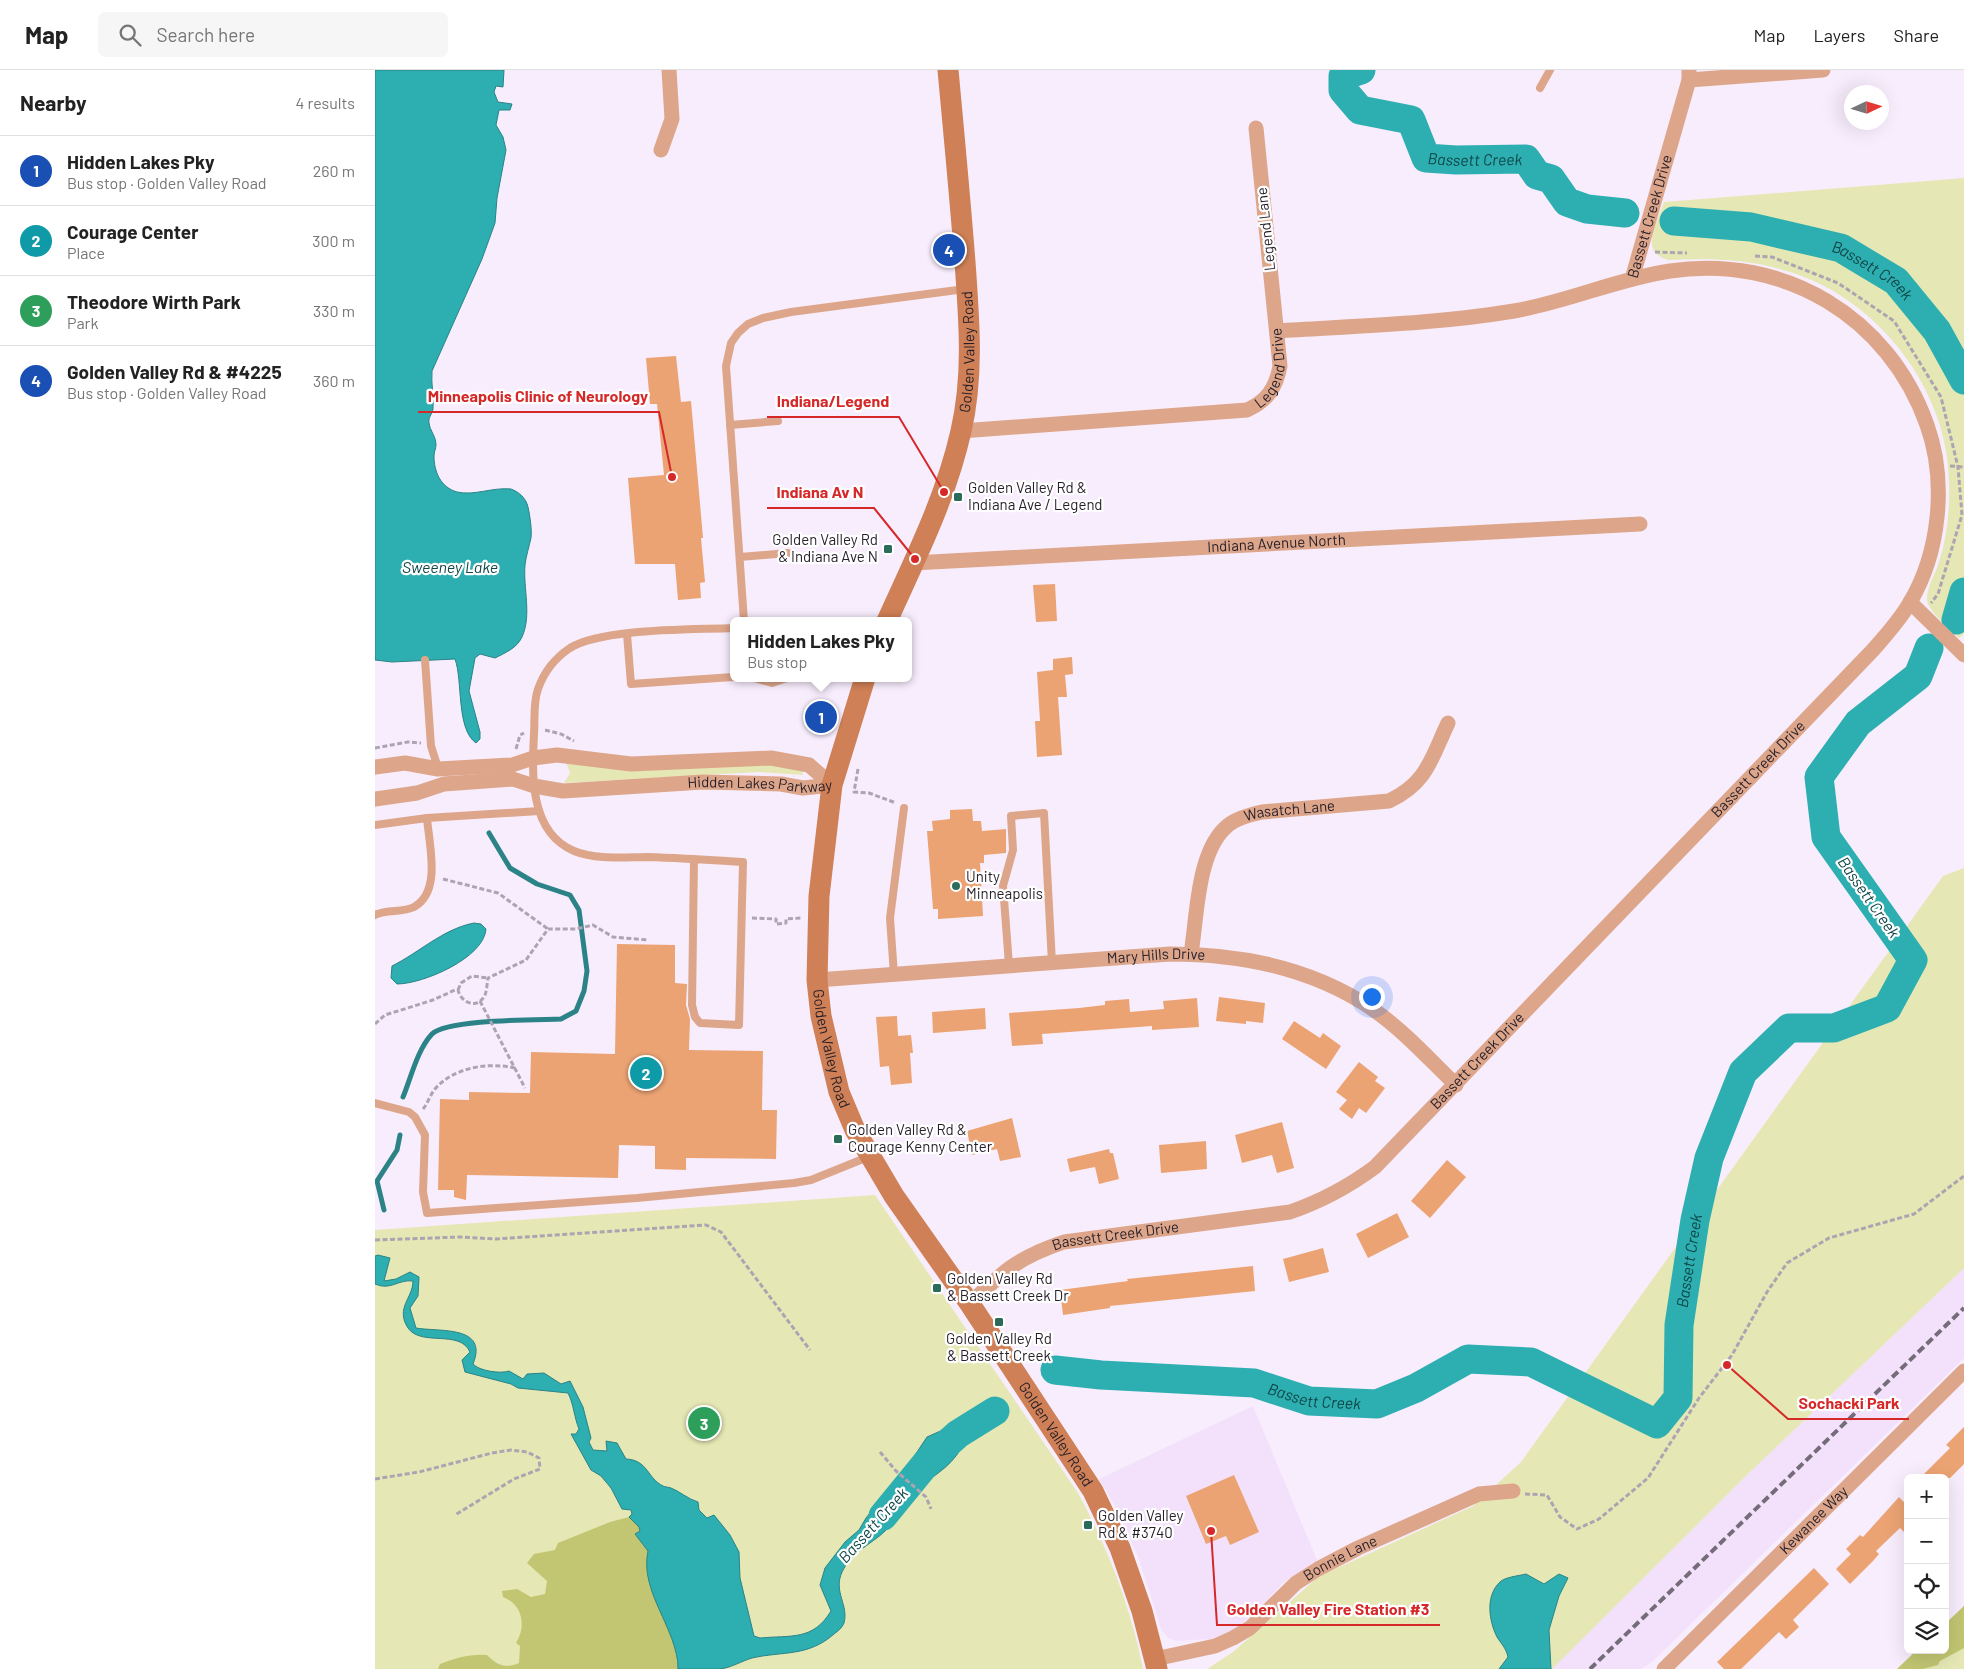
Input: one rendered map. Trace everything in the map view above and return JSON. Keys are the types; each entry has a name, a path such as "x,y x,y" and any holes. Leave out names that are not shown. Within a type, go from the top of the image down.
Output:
{"street":[{"path":"661,150 672,119 669,70"},
{"name":"Golden Valley Road","path":"889,617 944,490 961,432 967,396 970,354 967,288 948,70"},
{"path":"1689,75 1823,70"},
{"name":"Bassett Creek Drive","path":"969,1304 1009,1266 1036,1252 1064,1242 1290,1212 1321,1201 1350,1186 1375,1167 1456,1085 1873,650 1910,602 1931,554 1937,516 1937,478 1933,440 1920,405 1903,372 1880,343 1852,317 1828,302 1785,281 1749,272 1710,268 1670,271 1632,279 1689,75"},
{"name":"Legend Lane","path":"1256,128 1277,331"},
{"name":"Legend Drive","path":"961,432 1247,410 1261,404 1272,392 1278,381 1281,366 1277,331 1471,318 1519,310 1632,279"},
{"name":"Indiana Avenue North","path":"913,563 1640,524"},
{"path":"1910,602 1964,655"},
{"name":"Golden Valley Road","path":"864,682 838,760 832,785 819,896 817,980 821,1016 837,1084 855,1130 894,1196 969,1304 1093,1491 1120,1548 1142,1611 1156,1664"},
{"name":"Wasatch Lane","path":"1191,954 1205,864 1211,844 1225,827 1242,817 1262,812 1389,801 1407,793 1421,779 1448,723"},
{"name":"Hidden Lakes Parkway","path":"375,767 405,764 438,768 512,764 533,758 557,756 631,764 771,758 809,765 832,785"},
{"name":"Hidden Lakes Parkway","path":"375,799 417,793 444,784 513,779 534,786 563,790 703,782 781,784 803,788 832,785"},
{"name":"Mary Hills Drive","path":"817,980 1052,962 1191,954 1213,954 1255,960 1297,971 1373,1009 1407,1036 1456,1085"},
{"name":"Kewanee Way","path":"1664,1669 1964,1371"},
{"name":"Bonnie Lane","path":"1156,1664 1215,1646 1233,1638 1250,1628 1296,1583 1334,1561 1479,1494 1513,1491"}],"lane":[{"path":"1540,88 1550,70"},
{"path":"744,617 726,366 731,343 748,324 763,318 791,312 967,288"},
{"path":"730,425 778,421"},
{"path":"740,556 788,553"},
{"path":"694,859 692,1005 695,1016 700,1023 739,1025 743,862 694,859 596,856 574,851 558,842 547,829 539,811 534,786 535,707 538,690 547,670 570,648 586,640 627,634 730,628"},
{"path":"627,634 631,684 730,677"},
{"path":"425,660 431,746 444,784"},
{"path":"894,975 890,918 904,808"},
{"path":"375,825 427,818 539,811"},
{"path":"1009,965 1003,886 1013,850 1011,816 1044,813 1052,962"},
{"path":"375,915 413,907 427,893 431,880 427,818"},
{"path":"375,1103 409,1112 415,1117 425,1135 423,1192 427,1214 637,1198 795,1183 829,1174 870,1156"}],"path":[{"path":"1640,252 1697,253"},
{"path":"1753,256 1772,257 1838,283 1894,321 1941,397 1959,467 1962,515 1938,594 1922,614"},
{"path":"838,760 858,768 854,792 869,793 904,808"},
{"path":"443,879 498,893 548,929 576,930 588,926 597,926 613,937 648,940"},
{"path":"741,918 776,919 776,924 786,923 787,919 801,918"},
{"path":"488,978 485,996 474,1004 465,1003 460,997 458,990 461,983 472,976 488,978 526,960 548,929"},
{"path":"375,1024 385,1016 458,990"},
{"path":"480,1001 525,1088"},
{"path":"415,1117 427,1105 434,1090 447,1079 481,1066 515,1068"},
{"path":"1513,1491 1534,1496 1547,1495 1560,1517 1577,1529 1599,1519 1648,1478 1699,1398 1732,1355 1767,1292 1787,1263 1829,1238 1914,1214 1964,1176"},
{"path":"375,1240 460,1237 496,1239 706,1225 721,1232 811,1350"},
{"path":"375,1479 419,1472 492,1453 511,1450 527,1452 539,1458 540,1469 514,1479 455,1515"},
{"path":"880,1452 897,1471 926,1497 931,1509"}],"shaded area":[{"path":"1964,1250 1964,1358 1651,1663 1641,1669 1537,1669"},
{"path":"1253,1406 1317,1560 1283,1583 1256,1612 1233,1631 1210,1639 1176,1641 1168,1638 1161,1629 1139,1559 1114,1504 1099,1479"}],"green space":[{"path":"1964,178 1964,634 1959,638 1934,613 1927,600 1928,590 1940,557 1948,515 1949,482 1946,448 1936,414 1922,383 1903,354 1880,327 1854,305 1824,286 1778,268 1747,262 1701,259 1669,260 1654,251 1652,236 1664,202"},
{"path":"566,762 760,762 802,770 803,775 759,772 564,783 570,773"},
{"path":"1964,868 1964,1268 1750,1472 1552,1669 1207,1669 1233,1652 1318,1577 1473,1506 1521,1462 1943,876"},
{"path":"875,1195 1078,1493 1109,1557 1132,1624 1143,1669 375,1669 375,1230"},
{"path":"629,1517 639,1527 640,1531 635,1534 648,1551 647,1558 674,1642 678,1669 438,1669 440,1664 474,1655 487,1655 498,1664 505,1666 519,1663 520,1646 516,1643 521,1630 521,1616 515,1605 503,1597 502,1591 517,1589 531,1597 545,1594 547,1581 527,1563 534,1554 555,1550 558,1543 610,1522"},
{"path":"1964,1606 1964,1669 1897,1669 1913,1654 1949,1654 1949,1620"},
{"path":"1964,1606 1964,1648 1940,1661 1938,1665 1923,1669 1897,1669 1913,1654 1949,1654 1949,1620"}],"water":[{"name":"Sweeney Lake","path":"375,70 504,70 503,87 496,86 494,92 498,102 512,104 510,110 499,110 496,125 503,137 506,150 497,198 495,223 482,259 432,371 433,409 429,421 436,442 435,467 439,478 446,486 451,490 463,493 511,489 526,501 530,519 531,538 525,565 527,611 525,629 520,641 507,652 495,658 480,654 475,658 469,691 480,732 480,739 476,743 465,727 455,659 392,662 375,660"},
{"path":"474,923 481,924 486,929 483,940 464,959 436,974 408,983 397,984 391,978 392,966 452,930"},
{"path":"375,1256 390,1258 384,1281 396,1279 410,1272 419,1277 418,1296 410,1308 416,1328 448,1331 468,1337 474,1342 476,1351 473,1364 485,1370 496,1372 509,1371 523,1379 527,1374 544,1373 561,1384 570,1381 583,1407 591,1438 589,1442 593,1450 607,1451 606,1441 617,1443 626,1459 633,1460 643,1466 658,1483 698,1502 699,1510 707,1518 714,1515 730,1535 739,1552 740,1578 754,1636 760,1638 800,1635 809,1632 824,1621 831,1611 820,1585 825,1568 845,1542 859,1530 874,1508 888,1501 904,1482 912,1489 898,1504 891,1524 852,1557 842,1572 839,1586 845,1616 841,1628 824,1641 805,1650 752,1658 720,1669 678,1669 672,1639 649,1581 648,1551 635,1534 640,1531 639,1527 629,1517 632,1514 631,1510 622,1509 611,1488 601,1476 591,1470 571,1434 576,1434 579,1429 568,1393 518,1388 511,1384 465,1372 462,1360 470,1352 465,1345 449,1339 422,1337 414,1334 404,1321 404,1309 413,1281 390,1286 375,1284"},
{"path":"991,1405 1000,1416 984,1431 964,1441 957,1455 946,1467 920,1486 907,1475 915,1455 927,1437 983,1412"},
{"path":"1526,1574 1544,1584 1559,1574 1568,1578 1559,1596 1549,1630 1551,1669 1499,1669 1508,1657 1492,1624 1490,1601 1495,1588 1502,1580"}],"building":[{"path":"676,356 681,402 691,401 705,582 700,583 701,598 678,600 675,564 635,564 628,478 664,475 657,404 650,404 646,358"},
{"path":"1055,584 1057,621 1036,622 1033,585"},
{"path":"1072,657 1073,674 1065,675 1067,697 1058,697 1062,755 1037,757 1035,721 1040,721 1037,672 1053,670 1053,659"},
{"name":"Unity Minneapolis","path":"972,809 973,821 981,821 982,831 1006,829 1006,853 984,855 984,863 980,863 983,916 938,919 938,909 933,909 927,831 933,831 932,821 950,819 950,810"},
{"path":"617,944 675,945 675,983 687,984 686,1005 690,1019 689,1050 763,1051 762,1110 777,1110 776,1159 686,1158 686,1170 655,1169 655,1146 619,1145 618,1178 467,1175 466,1200 454,1197 454,1190 438,1190 440,1099 469,1100 469,1092 530,1093 531,1052 615,1054"},
{"path":"1219,997 1265,1003 1263,1023 1246,1021 1246,1024 1216,1021"},
{"path":"1197,998 1199,1027 1152,1030 1152,1026 1042,1034 1043,1044 1012,1046 1009,1013 1105,1005 1105,1001 1129,999 1130,1012 1164,1009 1163,1001"},
{"path":"985,1008 986,1029 933,1033 932,1012"},
{"path":"897,1016 898,1036 911,1035 913,1053 910,1053 912,1083 891,1085 889,1066 880,1067 876,1017"},
{"path":"1294,1021 1320,1038 1323,1033 1341,1046 1326,1069 1282,1039"},
{"path":"1359,1062 1378,1077 1375,1081 1385,1088 1366,1113 1359,1108 1352,1119 1339,1109 1347,1100 1336,1092"},
{"path":"1012,1118 1021,1157 1000,1161 997,1149 972,1155 967,1131"},
{"path":"1282,1122 1294,1168 1277,1173 1272,1155 1242,1163 1235,1135"},
{"path":"1206,1141 1207,1169 1161,1173 1159,1145"},
{"path":"1109,1149 1110,1153 1113,1153 1119,1179 1099,1184 1095,1167 1070,1172 1067,1159"},
{"path":"1447,1160 1466,1177 1430,1218 1411,1201"},
{"path":"1397,1213 1409,1237 1368,1258 1356,1234"},
{"path":"1323,1248 1329,1272 1289,1282 1283,1259"},
{"path":"1253,1266 1255,1291 1110,1306 1110,1308 1063,1315 1060,1290 1128,1281 1127,1279"},
{"path":"1964,1427 1964,1464 1950,1478 1949,1474 1924,1474 1950,1448 1946,1445"},
{"path":"1234,1475 1259,1532 1230,1545 1226,1536 1206,1544 1186,1496"},
{"path":"1899,1497 1904,1502 1904,1532 1900,1528 1876,1551 1879,1554 1850,1584 1836,1569 1851,1554 1846,1549 1860,1535 1863,1537"},
{"path":"1814,1568 1829,1584 1793,1620 1799,1627 1786,1639 1779,1632 1741,1669 1724,1669 1717,1662"}],"waterway":[{"name":"Bassett Creek","path":"1361,70 1343,76 1343,90 1360,110 1411,120 1426,158 1456,160 1526,159 1537,175 1551,179 1567,202 1587,209 1625,213"},
{"name":"Bassett Creek","path":"1674,221 1751,227 1841,248 1896,281 1937,331 1964,380"},
{"name":"Bassett Creek","path":"1956,620 1964,592"},
{"name":"Bassett Creek","path":"1055,1370 1101,1375 1254,1383 1309,1401 1377,1404 1416,1388 1468,1359 1531,1362 1657,1424 1678,1398 1679,1325 1695,1220 1709,1158 1743,1072 1789,1028 1834,1028 1887,1008 1913,960 1826,837 1819,777 1858,723 1918,676 1929,648"},
{"path":"403,1097 418,1056 432,1034 455,1025 514,1020 561,1019 576,1011 584,991 587,971 579,910 570,895 537,884 510,868 489,833"},
{"path":"384,1210 377,1181 397,1150 400,1135"},
{"name":"Bassett Creek","path":"883,1516 928,1461 958,1434 995,1411"}],"railway":[{"path":"1590,1669 1964,1308"}],"place":[{"name":"Golden Valley Rd & #4225","path":"949,250"},
{"name":"Minneapolis Clinic of Neurology","path":"672,477"},
{"name":"Indiana/Legend","path":"944,492"},
{"name":"Golden Valley Rd & Indiana Ave / Legend","path":"958,497"},
{"name":"Golden Valley Rd & Indiana Ave N","path":"888,549"},
{"name":"Indiana Av N","path":"915,559"},
{"name":"Hidden Lakes Pky","path":"821,717"},
{"name":"Unity Minneapolis","path":"956,886"},
{"name":"Courage Center","path":"646,1073"},
{"name":"Golden Valley Rd & Courage Kenny Center","path":"838,1139"},
{"name":"Golden Valley Rd & Bassett Creek Dr","path":"937,1288"},
{"name":"Golden Valley Rd & Bassett Creek","path":"999,1322"},
{"name":"Sochacki Park","path":"1727,1365"},
{"name":"Theodore Wirth Park","path":"704,1423"},
{"name":"Golden Valley Rd & #3740","path":"1088,1525"},
{"name":"Golden Valley Fire Station #3","path":"1211,1531"}]}
